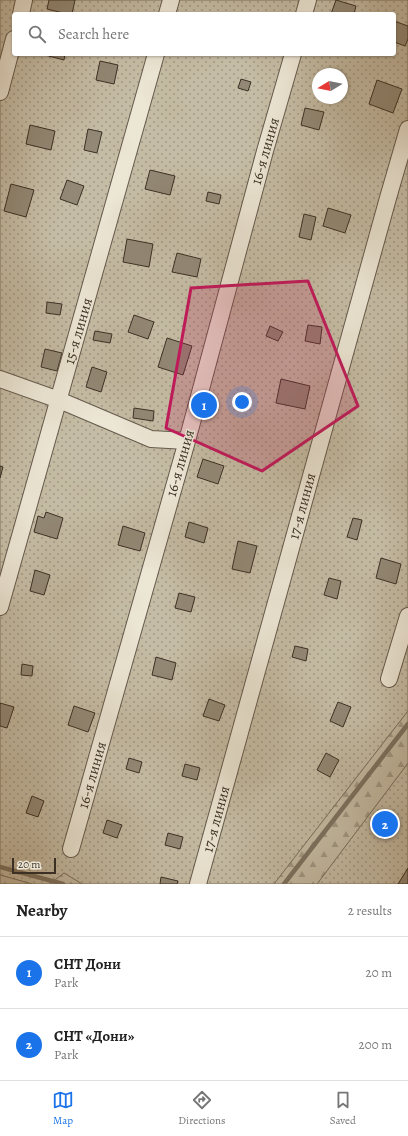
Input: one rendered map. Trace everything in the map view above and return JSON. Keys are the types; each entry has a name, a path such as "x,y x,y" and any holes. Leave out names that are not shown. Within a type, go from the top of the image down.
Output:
{"lane":[{"path":"21,12 24,0"},
{"path":"168,12 171,0"},
{"path":"305,12 308,0"},
{"path":"0,92 12,47"},
{"name":"15-я линия","path":"0,607 155,56"},
{"name":"16-я линия","path":"71,849 187,441 265,151 292,56"},
{"name":"17-я линия","path":"198,884 385,206 408,129"},
{"path":"0,379 59,400 151,438 187,441"},
{"path":"389,678 408,616"}],"highlighted area":[{"path":"308,281 358,406 262,471 166,428 191,288"}],"green space":[{"path":"0,0 408,0 408,711 274,884 82,884 64,873 50,884 32,884 0,875"},
{"path":"408,711 408,763 317,884 274,884"},
{"path":"408,763 408,884 317,884"},
{"path":"64,873 82,884 50,884"},
{"path":"0,875 32,884 0,884"}],"building":[{"path":"49,0 75,0 72,12 59,12 47,9"},
{"path":"336,0 356,6 354,12 332,12"},
{"path":"396,22 408,26 408,39 405,46 396,43"},
{"path":"49,56 65,56 64,60"},
{"path":"100,61 118,65 114,84 96,80"},
{"path":"241,79 251,82 248,91 238,88"},
{"path":"377,80 402,89 393,113 369,104"},
{"path":"305,108 324,112 319,130 301,125"},
{"path":"30,125 55,131 51,150 26,144"},
{"path":"88,129 102,132 97,153 84,150"},
{"path":"150,170 175,176 170,195 145,189"},
{"path":"67,180 84,186 77,205 60,199"},
{"path":"11,184 34,190 26,217 4,211"},
{"path":"208,192 221,195 219,204 206,201"},
{"path":"328,208 351,215 345,233 323,226"},
{"path":"304,214 316,217 311,240 299,237"},
{"path":"127,239 153,244 149,267 123,262"},
{"path":"177,253 201,259 197,277 172,272"},
{"path":"47,302 62,304 60,315 46,313"},
{"path":"134,315 154,322 148,339 128,332"},
{"path":"308,325 322,327 320,344 305,341"},
{"path":"270,326 283,332 278,341 266,336"},
{"path":"95,331 112,334 110,343 93,340"},
{"path":"167,338 192,346 183,375 158,367"},
{"path":"45,349 62,353 57,371 41,367"},
{"path":"92,367 107,372 101,392 86,387"},
{"path":"281,379 310,386 305,409 276,403"},
{"path":"134,408 154,411 153,421 133,418"},
{"path":"203,459 224,466 218,484 197,477"},
{"path":"0,466 3,467 0,478"},
{"path":"46,512 63,518 57,539 34,532 38,516 44,518"},
{"path":"353,518 362,520 357,540 347,537"},
{"path":"189,522 208,528 204,543 185,537"},
{"path":"123,526 145,533 140,551 118,545"},
{"path":"238,541 257,546 250,573 232,569"},
{"path":"381,558 401,564 396,584 376,578"},
{"path":"35,570 50,575 44,595 30,591"},
{"path":"329,578 341,581 337,599 324,595"},
{"path":"179,593 195,597 191,612 175,608"},
{"path":"295,646 308,649 306,661 292,657"},
{"path":"156,657 176,663 172,680 152,675"},
{"path":"22,664 33,666 32,676 21,675"},
{"path":"209,699 225,705 219,721 203,716"},
{"path":"338,702 351,707 343,727 330,721"},
{"path":"0,703 14,707 7,728 0,726"},
{"path":"74,706 95,713 88,732 68,725"},
{"path":"326,753 339,760 330,777 317,770"},
{"path":"129,758 142,762 139,773 126,769"},
{"path":"185,764 200,768 197,780 182,776"},
{"path":"32,796 44,801 38,817 26,813"},
{"path":"107,820 122,825 117,838 103,833"},
{"path":"168,833 183,837 180,849 165,845"},
{"path":"408,868 408,884 398,884"},
{"path":"161,877 178,881 177,884 160,884"}],"waterway":[{"path":"284,884 408,724"},
{"path":"0,867 63,884"}],"place":[{"name":"СНТ Дони","path":"204,405"},
{"name":"СНТ «Дони»","path":"385,824"}]}
